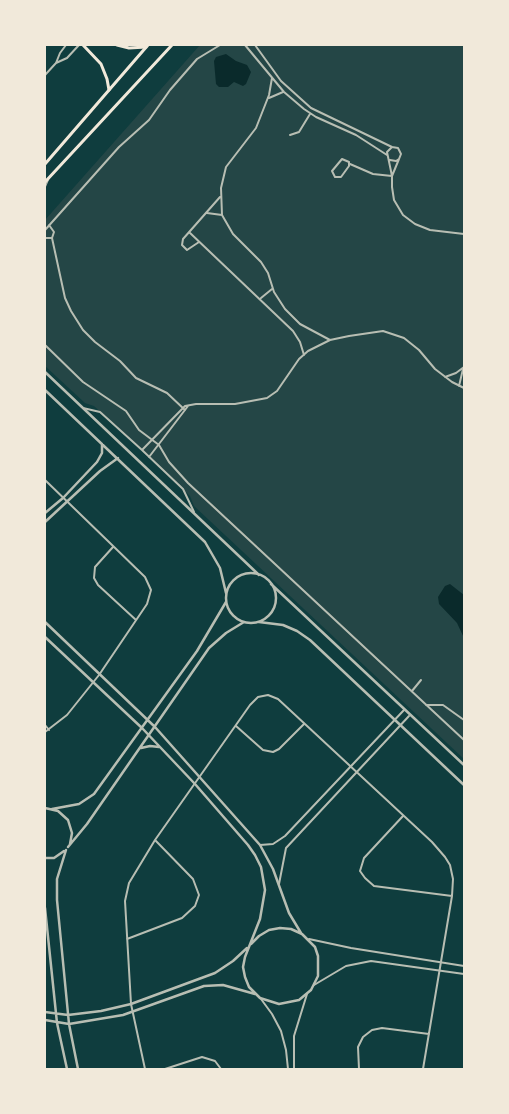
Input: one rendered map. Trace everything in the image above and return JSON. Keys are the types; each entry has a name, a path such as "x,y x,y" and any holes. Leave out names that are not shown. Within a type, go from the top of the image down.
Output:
{"main road":[{"path":"83,45 101,64 107,79 109,90"},
{"path":"117,45 129,48 147,46"},
{"path":"45,182 172,45"},
{"path":"45,164 147,46"}],"street":[{"path":"45,75 56,63 66,45"},
{"path":"56,63 69,56 79,45"},
{"path":"45,230 118,147 149,120 170,90 197,59 220,45"},
{"path":"245,45 284,92 310,114 356,135 387,155 390,160 394,200 399,211 408,219 423,228 436,232 464,234"},
{"path":"255,45 276,75 293,93 311,108 392,147 398,148 401,151 392,176"},
{"path":"45,69 48,72"},
{"path":"272,78 268,99 253,133 226,167 220,197 222,215 233,234 261,262 268,273 272,289 279,301 296,321 330,340"},
{"path":"268,99 284,92"},
{"path":"290,136 298,132 310,114"},
{"path":"387,155 388,150 392,147"},
{"path":"350,164 341,177 336,178 332,176 332,170 341,160 344,159 350,164 373,174 392,176"},
{"path":"390,160 396,161 399,159"},
{"path":"45,186 49,178"},
{"path":"199,242 190,250 184,248 182,241 220,197"},
{"path":"206,213 222,215"},
{"path":"49,225 54,232 52,238 67,303 83,330 95,342 120,361 136,378 167,393 185,410"},
{"path":"189,232 261,298 297,335 304,355"},
{"path":"45,238 52,238"},
{"path":"261,298 272,289"},
{"path":"142,450 165,429 183,408 188,406 235,404 264,400 277,391 295,364 304,355 330,340 373,332 394,334 413,344 432,366 445,377 464,388"},
{"path":"45,345 83,382 121,406 131,416 139,430 159,444 169,462 188,483 464,740"},
{"path":"445,377 456,373 464,367"},
{"path":"459,386 464,367"},
{"path":"45,372 409,716 464,765"},
{"path":"45,390 205,542 218,563 226,593 226,602 232,615 244,622 282,625 304,635 329,656 400,726 464,785"},
{"path":"149,457 188,406"},
{"path":"83,408 100,412 142,450 183,489 194,512"},
{"path":"45,513 63,498 97,462 102,453 102,443"},
{"path":"45,522 68,503 100,471 118,458"},
{"path":"45,480 145,577 150,586 150,600 99,675 67,715 45,732"},
{"path":"113,547 95,566 94,578 98,585 136,621"},
{"path":"226,593 228,586 238,576 252,573 259,575"},
{"path":"259,622 270,614 273,609 276,596 271,584"},
{"path":"52,809 79,804 94,794 197,651 226,602"},
{"path":"45,622 155,727 260,845 268,857 289,912 302,934"},
{"path":"78,1069 69,1024 57,900 57,879 66,850 83,830 209,648 226,633 244,622"},
{"path":"45,637 150,735 248,845 261,867 265,882 264,899 260,920 244,957 243,967 245,977 272,1014 281,1031 286,1050 288,1069"},
{"path":"412,691 421,680"},
{"path":"145,1069 132,1004 127,939 126,894 134,874 199,777 254,701 258,697 268,695 278,699 403,816 445,857 452,872 452,896 438,970 423,1069"},
{"path":"426,705 443,705 464,720"},
{"path":"260,845 273,844 285,836 404,710"},
{"path":"279,884 286,848 409,716"},
{"path":"236,726 263,750 272,752 279,749 304,724"},
{"path":"45,725 49,730"},
{"path":"140,748 150,746 160,747"},
{"path":"45,808 52,809 64,815 68,820 72,833 68,847"},
{"path":"403,816 364,858 360,865 360,871 374,886 452,896"},
{"path":"127,939 182,918 191,910 197,900 198,890 193,879 156,840"},
{"path":"45,858 54,858 66,850"},
{"path":"45,908 57,1022 67,1069"},
{"path":"45,1012 68,1014 101,1011 132,1004 215,973 233,961 259,936 269,930 280,928 291,929 302,934 309,940 316,952 319,966 314,985"},
{"path":"309,940 464,966"},
{"path":"260,998 269,1002 284,1004 299,1000 307,994 314,985 346,966 367,962 379,961 464,974"},
{"path":"45,1020 69,1024 133,1012 204,986 223,985 256,994"},
{"path":"294,1069 294,1036 307,994"},
{"path":"359,1069 358,1047 364,1037 372,1030 388,1028 429,1034"},
{"path":"165,1069 202,1057 211,1058 221,1069"}],"shaded area":[{"path":"200,45 464,45 464,759 194,506 190,496 94,406 85,403 45,366 45,220"},
{"path":"226,54 236,61 247,65 251,72 246,84 243,86 234,82 228,87 219,87 216,84 214,61 216,57"},
{"path":"450,584 464,595 464,638 457,623 439,604 438,597 445,586"}]}
